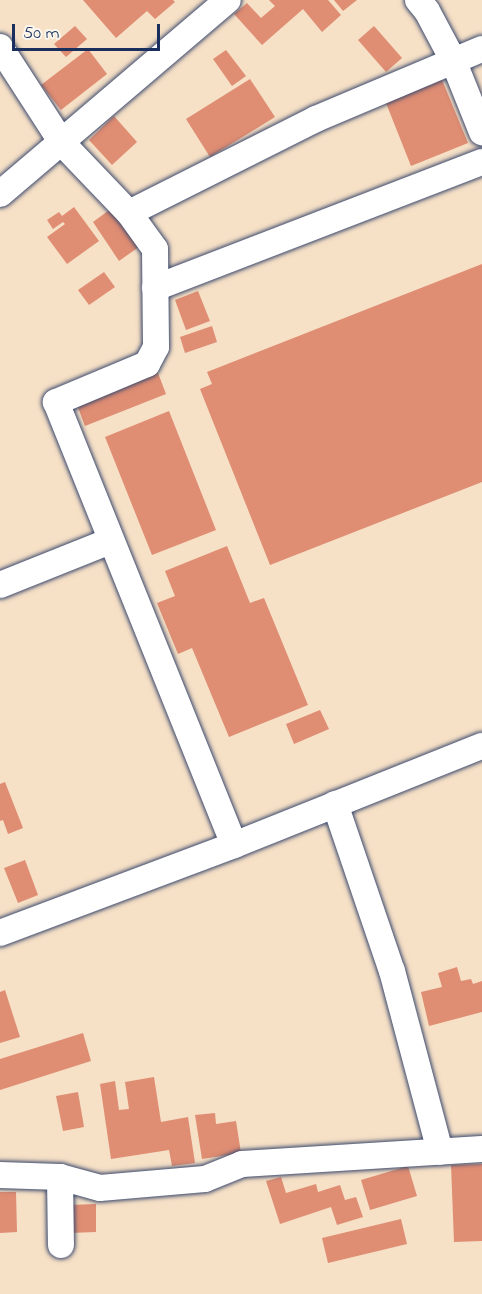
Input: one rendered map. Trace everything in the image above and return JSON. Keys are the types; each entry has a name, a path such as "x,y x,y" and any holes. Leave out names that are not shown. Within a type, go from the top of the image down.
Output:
{"street":[{"path":"0,194 63,143 228,0"},
{"path":"418,0 453,60 482,132"},
{"path":"0,47 63,143 129,213 155,249 156,347 147,364 56,402 234,845"},
{"path":"129,213 316,119 482,49"},
{"path":"155,288 482,162"},
{"path":"0,585 110,541"},
{"path":"0,933 234,845 482,746"},
{"path":"335,804 392,971 440,1152"},
{"path":"0,1175 60,1177 100,1188 204,1179 242,1164 482,1149"},
{"path":"60,1177 61,1245"}],"building":[{"path":"83,0 173,0 175,2 155,19 147,11 116,38"},
{"path":"269,0 328,0 341,15 322,32 303,9 262,45 234,14 247,3 261,18 275,6"},
{"path":"334,0 357,0 343,11"},
{"path":"75,26 87,39 66,57 54,44"},
{"path":"374,26 402,58 386,72 358,40"},
{"path":"88,49 107,74 61,110 41,85"},
{"path":"226,50 246,76 232,86 213,59"},
{"path":"440,75 468,143 411,166 384,98"},
{"path":"250,79 275,117 210,157 186,119"},
{"path":"114,116 137,142 112,165 89,140"},
{"path":"74,207 99,241 67,264 47,237 65,224 63,222 53,229 47,220 59,212 62,216"},
{"path":"112,208 143,244 119,261 93,222"},
{"path":"482,264 482,482 270,565 200,389 212,384 207,372"},
{"path":"104,272 115,287 89,305 78,290"},
{"path":"198,291 210,321 186,330 175,300"},
{"path":"212,326 217,342 185,353 180,337"},
{"path":"158,373 166,394 85,426 77,405"},
{"path":"169,411 216,530 152,555 105,437"},
{"path":"227,546 250,603 264,598 308,705 229,737 192,648 178,654 157,603 175,596 165,571"},
{"path":"320,710 329,729 294,744 286,724"},
{"path":"5,782 23,828 8,834 3,820 0,821 0,784"},
{"path":"25,860 38,895 18,903 4,868"},
{"path":"457,967 461,981 471,979 473,984 482,981 482,1012 429,1026 421,992 442,987 438,973"},
{"path":"5,990 20,1037 0,1043 0,992"},
{"path":"83,1033 91,1061 0,1090 0,1059"},
{"path":"154,1077 161,1122 188,1117 195,1163 172,1166 169,1150 111,1159 100,1084 115,1081 119,1110 129,1109 125,1082"},
{"path":"78,1092 84,1127 63,1131 56,1096"},
{"path":"215,1113 216,1124 236,1121 241,1153 202,1159 195,1115"},
{"path":"482,1164 482,1241 454,1242 451,1165"},
{"path":"408,1166 417,1196 370,1210 361,1180"},
{"path":"281,1177 286,1193 316,1184 318,1192 340,1185 345,1200 356,1197 363,1217 337,1225 331,1207 280,1224 266,1181"},
{"path":"0,1192 16,1192 17,1232 0,1233"},
{"path":"96,1204 96,1232 69,1233 69,1205"},
{"path":"401,1219 407,1244 328,1263 322,1238"}]}
